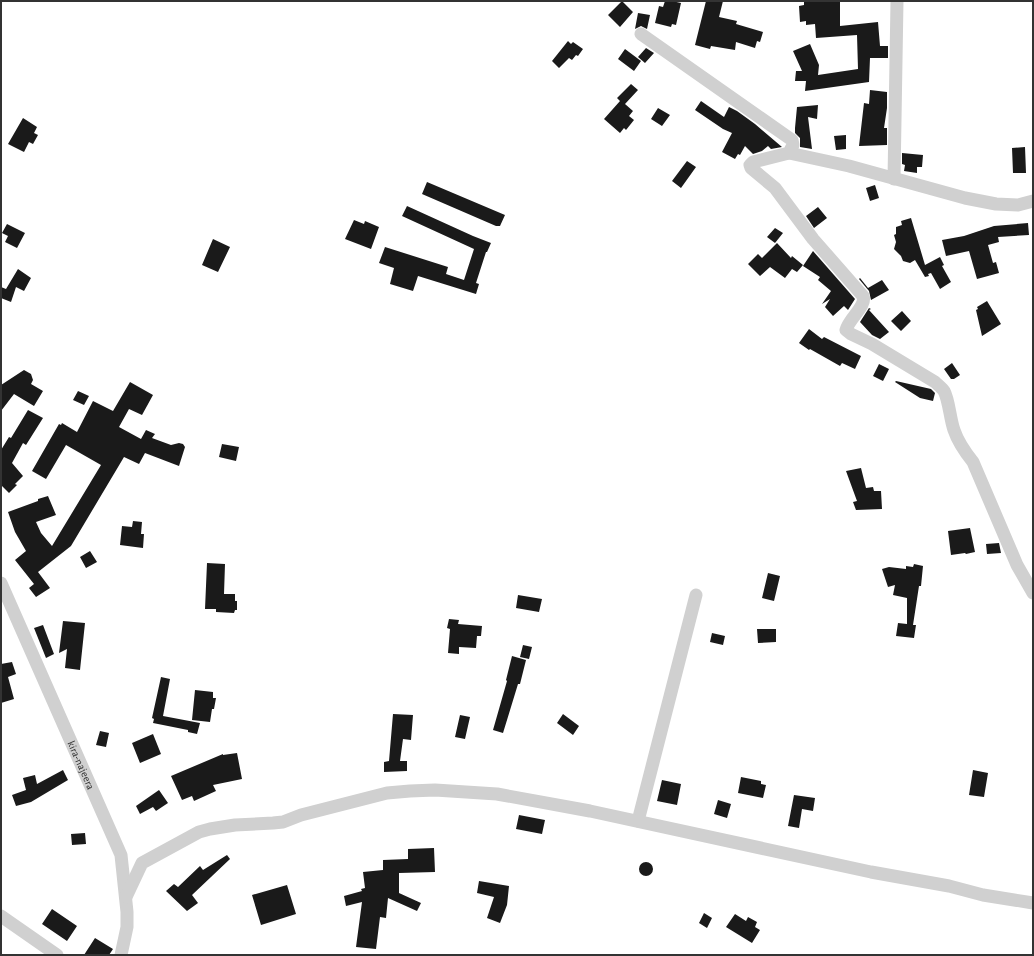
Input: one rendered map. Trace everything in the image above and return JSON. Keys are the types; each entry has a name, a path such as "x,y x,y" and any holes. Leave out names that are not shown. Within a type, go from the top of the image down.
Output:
{"street":[{"path":"894,179 897,1"},
{"path":"641,34 792,140 793,145 789,153"},
{"path":"1033,201 1018,205 996,204 965,198 849,166 789,153 753,162 750,165 751,168 775,188 813,239 863,296 865,300 848,323 846,330 935,382 943,390 946,396 954,431 964,450 974,462 1016,565 1033,593"},
{"name":"kira-najeera","path":"1,583 121,855 126,897 126,928 121,955"},
{"path":"638,821 696,595"},
{"path":"126,897 142,863 199,832 210,828 283,822 301,815 387,794 410,791 462,791 497,794 638,821 871,872 949,886 983,895 1033,903"},
{"path":"121,855 142,863"},
{"path":"1,916 57,955"}],"building":[{"path":"622,1 633,12 620,27 608,15"},
{"path":"665,1 681,3 676,25 672,24 671,27 655,23 659,6 663,7"},
{"path":"706,1 723,1 719,17 737,21 736,24 763,32 760,42 757,41 755,48 736,42 735,50 711,46 710,49 695,45"},
{"path":"804,1 840,1 840,26 878,22 880,46 888,46 888,58 870,58 869,82 805,91 806,81 795,81 796,71 802,71 793,51 810,44 819,65 818,75 858,69 857,35 816,38 815,24 806,25 806,21 800,22 799,6 804,5"},
{"path":"638,13 650,15 647,29 641,26 635,29"},
{"path":"568,41 571,44 573,42 583,49 578,56 576,55 572,60 569,58 559,68 552,61"},
{"path":"646,48 654,53 645,63 638,57"},
{"path":"625,49 641,61 634,71 618,59"},
{"path":"631,84 638,90 625,104 633,111 629,116 634,120 626,130 624,128 620,133 604,119 620,101 617,98"},
{"path":"870,90 887,92 887,108 884,128 887,128 887,145 859,146 864,103 869,104"},
{"path":"701,101 724,117 729,107 737,111 782,147 771,149 768,146 762,151 753,154 745,146 740,155 738,154 735,159 722,152 732,133 723,129 695,110"},
{"path":"818,105 817,119 808,117 812,149 800,147 800,138 795,133 797,107"},
{"path":"658,108 670,115 662,126 651,119"},
{"path":"23,118 37,127 34,133 38,135 33,144 29,142 24,152 8,144"},
{"path":"846,135 846,149 836,150 834,136"},
{"path":"1025,147 1026,173 1013,173 1012,148"},
{"path":"902,153 923,155 922,167 917,167 917,173 904,171 905,165 902,164"},
{"path":"687,161 696,167 681,188 672,181"},
{"path":"427,182 505,215 500,226 496,226 422,194"},
{"path":"875,185 879,198 870,201 866,188"},
{"path":"407,206 491,243 486,252 476,283 479,284 476,294 418,276 413,291 390,284 394,268 379,263 385,247 448,267 446,274 464,280 474,249 402,216"},
{"path":"818,207 827,218 814,228 806,216"},
{"path":"911,218 925,265 940,257 944,265 942,266 951,282 940,289 931,273 928,274 929,276 925,277 915,260 910,263 903,261 901,256 894,249 896,242 894,235 896,234 896,227 902,225 901,221"},
{"path":"354,220 364,224 365,221 379,227 371,249 345,239"},
{"path":"1028,223 1029,235 998,237 999,242 988,245 993,263 996,262 999,273 977,279 969,251 946,256 942,240 964,236 994,226"},
{"path":"7,224 25,233 17,248 5,242 8,236 2,233"},
{"path":"775,228 783,233 775,243 767,237"},
{"path":"213,239 230,247 218,272 202,265"},
{"path":"777,243 791,258 792,256 803,265 797,272 792,269 785,278 770,267 760,276 748,264 758,254 762,258"},
{"path":"813,251 855,299 848,310 844,306 833,316 825,307 830,299 822,304 831,291 818,280 820,277 803,266"},
{"path":"18,269 31,278 24,291 16,287 11,302 1,298 1,287 6,289"},
{"path":"860,278 868,288 882,280 889,290 871,300 869,291 859,279"},
{"path":"987,301 1001,324 982,336 976,310 978,309 977,307"},
{"path":"869,308 871,309 869,310 889,332 880,339 872,335 860,322"},
{"path":"902,311 911,321 901,331 891,321"},
{"path":"809,329 822,339 824,337 861,356 855,369 842,363 840,366 810,349 809,350 799,343"},
{"path":"952,363 960,375 954,379 951,379 944,369"},
{"path":"879,364 889,369 883,381 873,376"},
{"path":"24,370 31,374 33,380 31,384 43,391 34,406 14,394 1,411 1,385"},
{"path":"130,382 153,395 142,415 129,409 119,427 141,439 146,430 155,434 152,438 171,445 179,443 183,444 185,447 179,466 145,453 139,464 124,457 71,546 38,572 50,588 36,597 29,588 34,584 15,560 26,551 15,532 8,512 48,496 56,515 36,522 41,533 52,546 101,465 66,445 46,479 32,471 59,424 61,425 62,423 77,432 93,401 113,411"},
{"path":"895,382 931,389 935,393 933,401 920,398"},
{"path":"78,391 89,396 84,405 73,400"},
{"path":"28,410 43,418 26,445 23,443 12,463 23,476 9,493 1,485 1,450 9,437 11,438"},
{"path":"222,444 239,447 236,461 219,457"},
{"path":"861,468 866,488 873,487 874,491 881,491 882,509 856,510 853,502 857,501 846,471"},
{"path":"133,521 142,522 141,534 144,534 143,548 120,545 122,526 132,527"},
{"path":"970,528 975,552 951,555 948,531"},
{"path":"999,543 1001,553 987,554 986,544"},
{"path":"90,551 97,562 86,568 80,557"},
{"path":"207,563 225,564 224,594 235,594 237,610 235,610 234,613 216,612 216,609 205,609"},
{"path":"914,564 923,566 921,586 919,586 913,625 916,625 914,638 896,636 898,623 907,624 907,598 893,595 895,585 888,587 882,569 889,567 906,569 906,566 913,567"},
{"path":"768,573 780,576 774,601 762,598"},
{"path":"518,595 542,599 539,612 516,608"},
{"path":"449,619 459,620 458,624 482,626 481,636 477,636 476,648 459,647 459,654 448,653 450,629 447,628"},
{"path":"63,621 85,623 80,670 65,668 67,649 59,653"},
{"path":"43,625 54,654 46,658 34,628"},
{"path":"757,629 776,629 776,642 758,643"},
{"path":"712,633 725,636 723,645 710,642"},
{"path":"523,645 532,647 529,659 520,657"},
{"path":"512,656 526,660 520,684 518,684 503,733 493,730 507,681"},
{"path":"12,662 16,674 8,677 14,699 1,703 1,664"},
{"path":"161,677 170,679 163,716 200,723 197,734 188,732 188,730 153,723 154,719 152,718"},
{"path":"195,690 213,692 213,698 216,698 214,709 212,709 210,722 192,720"},
{"path":"393,714 413,715 411,740 403,739 400,761 407,761 407,771 384,772 384,762 389,761"},
{"path":"563,714 579,726 573,735 557,723"},
{"path":"460,715 470,717 465,739 455,737"},
{"path":"100,731 109,733 106,747 96,745"},
{"path":"153,734 161,754 140,763 132,743"},
{"path":"237,753 242,779 213,785 216,791 194,801 192,796 182,800 171,776 223,754"},
{"path":"63,770 68,780 31,802 16,806 12,795 26,790 23,778 35,775 37,784"},
{"path":"973,770 988,773 984,797 969,795"},
{"path":"741,777 761,781 761,784 766,785 763,798 738,793"},
{"path":"662,780 681,784 677,805 657,801"},
{"path":"159,790 168,803 156,811 153,807 140,814 136,806"},
{"path":"794,795 815,798 813,811 802,809 799,828 788,826"},
{"path":"718,800 731,804 727,818 714,814"},
{"path":"519,815 545,820 542,834 516,829"},
{"path":"85,833 86,844 72,845 71,834"},
{"path":"434,848 435,872 399,873 399,893 421,903 417,911 388,898 386,918 380,917 376,949 356,947 362,902 346,906 344,896 362,891 361,889 365,888 363,872 383,870 383,860 408,859 408,849"},
{"path":"227,855 230,859 192,895 198,903 187,911 166,891 174,884 178,887 200,866 203,870"},
{"path":"646,862 651,864 653,869 651,874 646,876 641,874 639,869 641,864"},
{"path":"479,881 509,886 507,905 500,923 487,918 494,897 477,893"},
{"path":"287,885 296,914 261,925 252,895"},
{"path":"52,909 77,926 67,941 42,924"},
{"path":"704,913 712,918 707,928 699,923"},
{"path":"735,914 746,921 748,917 757,922 755,927 760,930 752,943 726,927"},
{"path":"95,938 113,949 109,955 84,955"}]}
